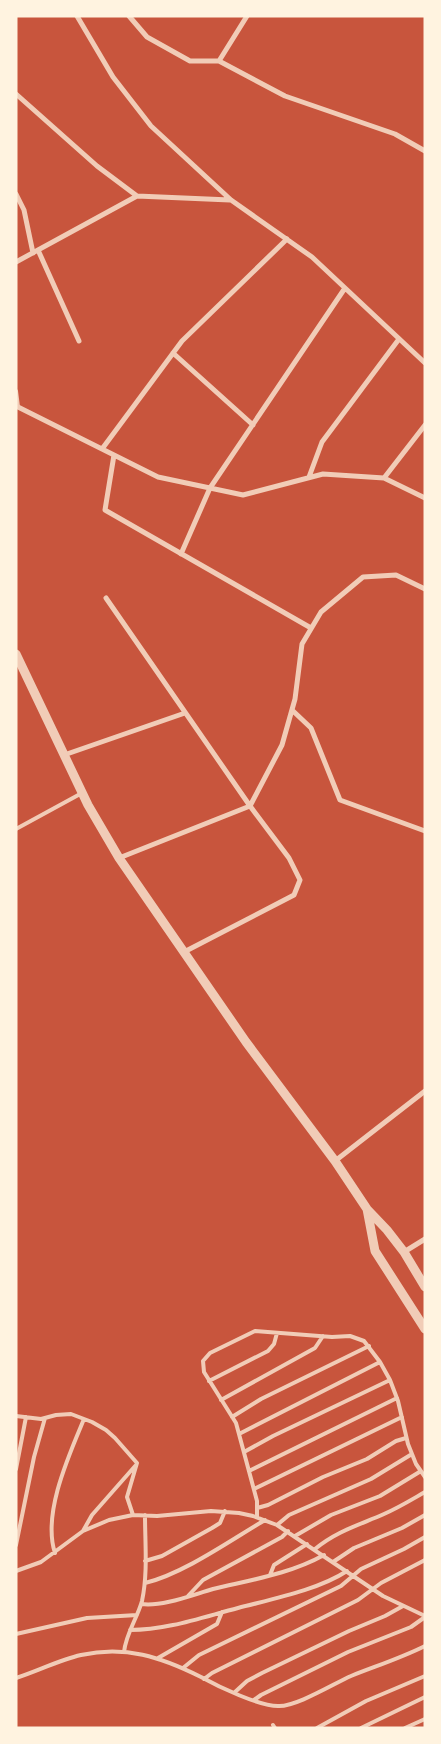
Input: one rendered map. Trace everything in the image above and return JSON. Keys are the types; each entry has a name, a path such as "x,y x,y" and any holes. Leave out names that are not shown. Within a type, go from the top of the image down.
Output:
{"street":[{"path":"77,16 113,77 151,126 231,200 312,257 425,363"},
{"path":"129,16 147,37 190,61 219,61 285,96 395,134 425,151"},
{"path":"219,61 247,16"},
{"path":"16,94 97,166 137,196"},
{"path":"16,194 24,210 36,251 79,341"},
{"path":"16,262 137,196 231,200"},
{"path":"102,449 182,341 287,239"},
{"path":"181,554 210,488 345,288"},
{"path":"309,477 322,442 399,338"},
{"path":"173,353 253,425"},
{"path":"17,407 158,477 243,495 323,474 384,478 425,498"},
{"path":"384,478 425,425"},
{"path":"114,455 105,510 312,628"},
{"path":"119,858 250,806 282,745 295,699 302,644 321,612 363,577 396,575 425,589"},
{"path":"106,598 250,806 289,858 300,880 294,895 184,952"},
{"path":"16,654 82,793 119,858 246,1042 335,1161 367,1208 404,1252 425,1287"},
{"path":"292,710 311,728 340,800 425,831"},
{"path":"64,755 185,713"},
{"path":"335,1161 425,1090"},
{"path":"367,1208 375,1251 425,1330"},
{"path":"404,1252 425,1239"}],"lane":[{"path":"16,391 17,407"},
{"path":"16,829 82,793"},
{"path":"258,1517 254,1489 239,1434 232,1417 204,1372 203,1367 203,1362 210,1353 255,1331 356,1337 364,1341 380,1362 390,1380 397,1398 406,1438 412,1454 425,1477"},
{"path":"210,1381 235,1370 268,1351 274,1344 277,1333"},
{"path":"221,1400 315,1348 323,1336"},
{"path":"232,1417 260,1399 369,1346"},
{"path":"239,1434 380,1362"},
{"path":"244,1452 273,1436 390,1380"},
{"path":"249,1471 397,1398"},
{"path":"16,1416 45,1418 71,1414 84,1419 106,1430 137,1463"},
{"path":"16,1469 26,1417"},
{"path":"254,1489 402,1417"},
{"path":"16,1545 34,1457 45,1418"},
{"path":"55,1553 53,1526 59,1485 84,1419"},
{"path":"257,1508 268,1505 328,1475 367,1460 396,1441 406,1438"},
{"path":"277,1525 289,1515 372,1479 412,1454"},
{"path":"133,1515 128,1497 137,1463"},
{"path":"83,1531 92,1515 137,1463"},
{"path":"295,1536 331,1515 380,1496 421,1471"},
{"path":"316,1549 328,1539 354,1525 389,1512 425,1492"},
{"path":"16,1572 32,1567 55,1553 83,1531 109,1520 133,1515 157,1516 226,1511 258,1517 277,1525 374,1589 425,1617 411,1627 348,1652 254,1700"},
{"path":"145,1561 162,1556 212,1528 220,1523 226,1511"},
{"path":"124,1652 125,1644 141,1604 145,1583 144,1515"},
{"path":"333,1562 354,1548 402,1528 425,1515"},
{"path":"145,1583 156,1580 189,1564 265,1520"},
{"path":"188,1596 203,1580 282,1537 288,1531"},
{"path":"182,1668 199,1654 341,1586 361,1569 425,1537"},
{"path":"270,1575 274,1565 307,1544"},
{"path":"141,1604 149,1605 270,1575 301,1566 324,1555"},
{"path":"204,1679 212,1673 358,1600 381,1583 425,1560"},
{"path":"130,1630 146,1630 222,1612 318,1585 334,1579 347,1570"},
{"path":"235,1692 239,1687 262,1673 403,1606"},
{"path":"158,1658 217,1624 222,1612"},
{"path":"16,1634 87,1618 137,1615"},
{"path":"16,1678 79,1656 124,1652 158,1658 254,1700 276,1706 290,1705 352,1676 425,1646"},
{"path":"318,1728 366,1701 425,1676"},
{"path":"361,1728 425,1697"},
{"path":"405,1728 425,1718"}]}
